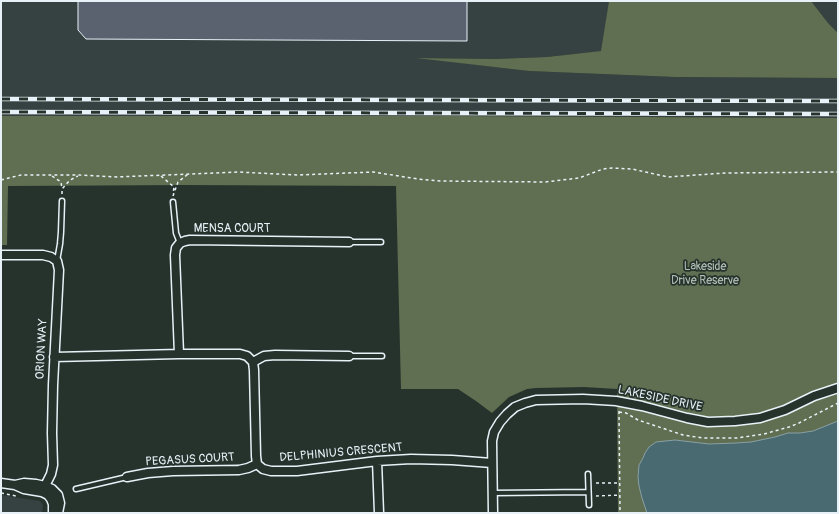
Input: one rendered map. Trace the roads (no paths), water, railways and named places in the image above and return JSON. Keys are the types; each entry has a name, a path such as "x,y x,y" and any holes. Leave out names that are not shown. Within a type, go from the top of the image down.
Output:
{"street":[{"name":"MENSA COURT","path":"179,354 175,255 176,248 180,243 190,240 349,242"},
{"path":"1,255 43,255 51,257 56,261"},
{"name":"ORION WAY","path":"43,489 51,474 53,465 52,420 59,270 56,261"},
{"path":"54,357 179,354 240,354 247,356 253,362 254,370 257,464"},
{"path":"253,362 264,356 275,355 349,356"},
{"name":"LAKESIDE DRIVE","path":"493,513 492,441 494,432 507,414 515,407 525,403 536,400 583,399 616,401 708,422 735,421 760,418 785,410 814,396 838,388"},
{"name":"DELPHINIUS CRESCENT","path":"257,464 263,469 271,471 297,471 377,461 411,459 492,463"},
{"path":"377,461 378,513"},
{"name":"PEGASUS COURT","path":"127,477 148,473 173,471 239,470 257,464"},
{"path":"1,483 15,485 24,489 52,489 58,495 60,503 58,513"},
{"path":"43,489 53,504 53,513"}],"lane":[{"path":"56,261 60,244 62,201"},
{"path":"174,202 176,233 180,243"},
{"path":"349,242 380,242"},
{"path":"349,356 382,356"},
{"path":"588,474 589,505"},
{"name":"PEGASUS COURT","path":"76,489 127,477"},
{"path":"493,493 588,494"}],"water":[{"path":"838,421 838,513 647,513 639,486 639,465 649,447 656,442 675,440 709,444 751,442 788,433 813,431"}],"railway":[{"path":"1,99 838,101"},
{"path":"1,112 838,114"}],"park label":[{"name":"Lakeside Drive Reserve","path":"705,274"}]}
